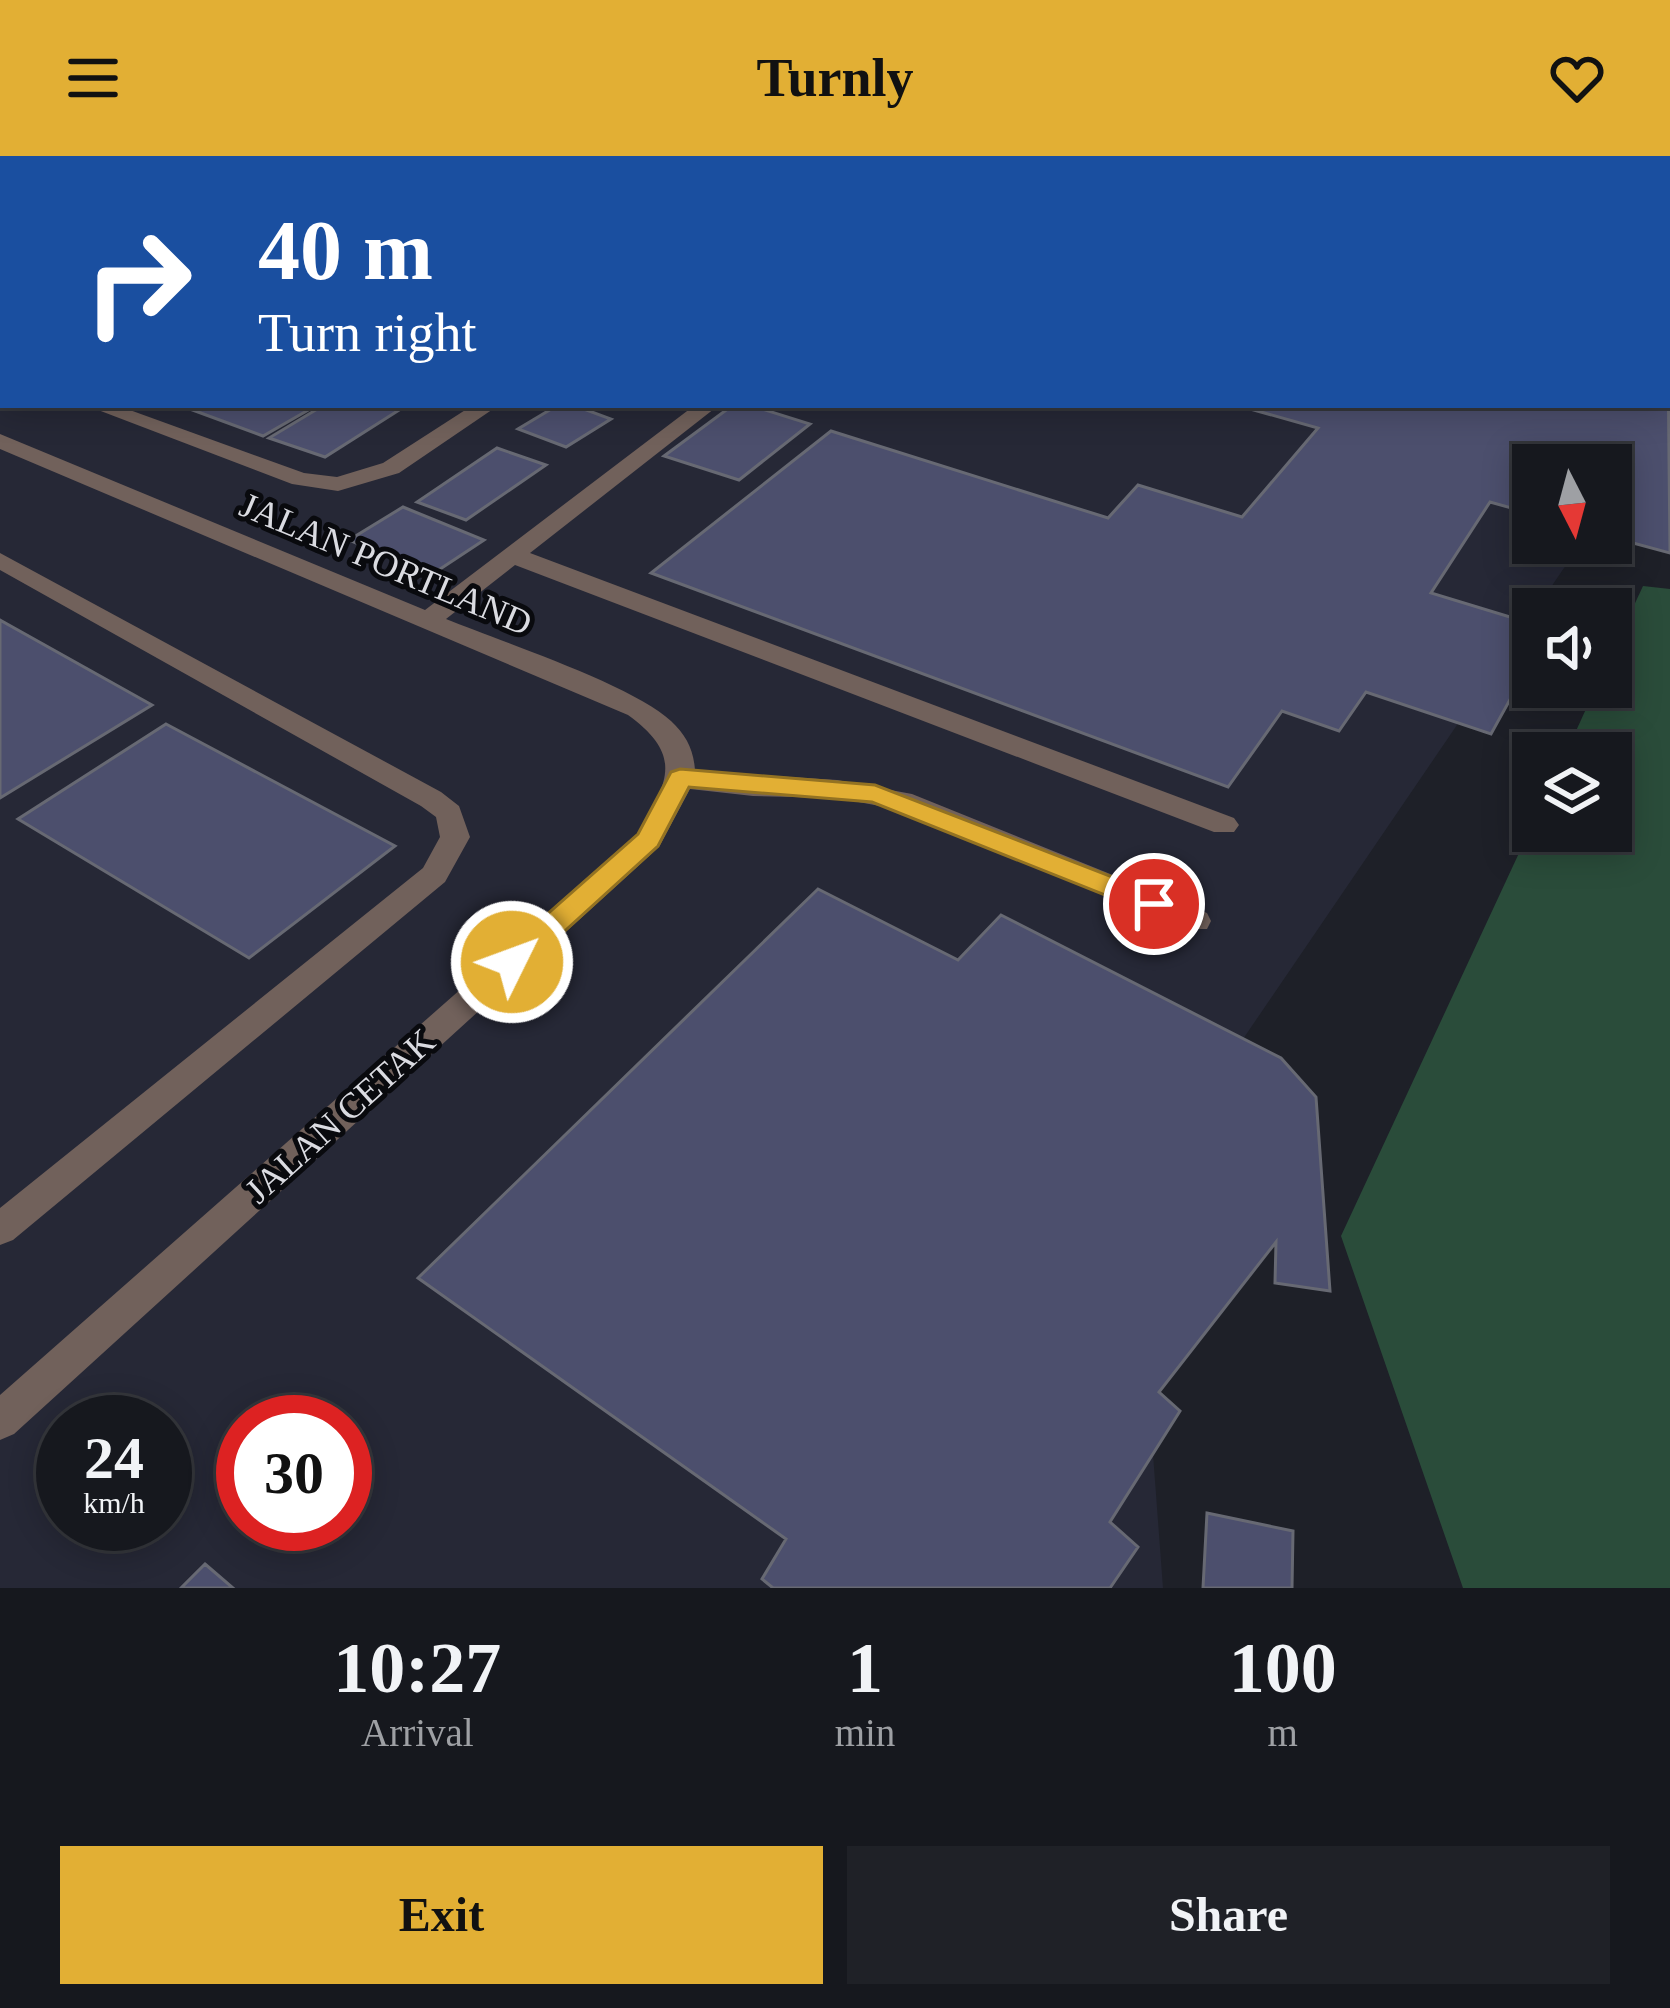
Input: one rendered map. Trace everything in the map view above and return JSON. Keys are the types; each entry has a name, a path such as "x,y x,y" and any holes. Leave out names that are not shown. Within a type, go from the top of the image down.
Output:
{"street":[{"path":"104,408 300,479 338,484 391,468 483,408"},
{"path":"427,621 704,408"},
{"name":"JALAN PORTLAND","path":"0,441 638,709 667,727 677,740 675,790"},
{"path":"512,555 1224,825"},
{"path":"0,560 431,799 449,813 455,837 434,875 0,1229"},
{"path":"675,790 837,789 889,797 1196,921"},
{"name":"JALAN CETAK","path":"0,1421 649,839 675,790"}],"shaded area":[{"path":"0,408 1670,408 1632,468 1632,444 1512,444 1512,564 1567,564 1550,588 1512,588 1512,644 1134,1199 1163,1588 0,1588"}],"green space":[{"path":"1643,586 1670,589 1670,1588 1463,1588 1341,1236 1520,852 1632,852 1632,732 1576,732 1586,708 1632,708 1632,610"}],"building":[{"path":"187,408 312,408 263,436"},
{"path":"319,408 402,408 325,457 269,438"},
{"path":"553,408 581,408 611,419 566,447 518,429"},
{"path":"729,408 759,408 810,424 739,480 664,456"},
{"path":"1247,408 1668,408 1670,553 1632,543 1632,444 1512,444 1512,508 1490,502 1431,593 1512,618 1512,696 1491,734 1366,692 1339,731 1282,711 1228,787 651,573 831,431 1108,518 1138,485 1242,517 1318,428"},
{"path":"497,448 546,465 466,520 417,502"},
{"path":"403,507 484,540 431,575 349,540"},
{"path":"0,620 152,705 0,798"},
{"path":"166,724 395,846 249,958 18,819"},
{"path":"818,889 958,960 1001,915 1281,1058 1316,1097 1330,1291 1275,1283 1276,1242 1159,1392 1180,1411 1110,1522 1138,1547 1110,1588 773,1588 762,1579 786,1539 418,1278"},
{"path":"1207,1513 1293,1531 1292,1588 1203,1588"},
{"path":"205,1564 233,1588 181,1588"}],"route":[{"path":"512,962 649,839 680,778 753,787 837,789 902,801 1154,904"}]}
